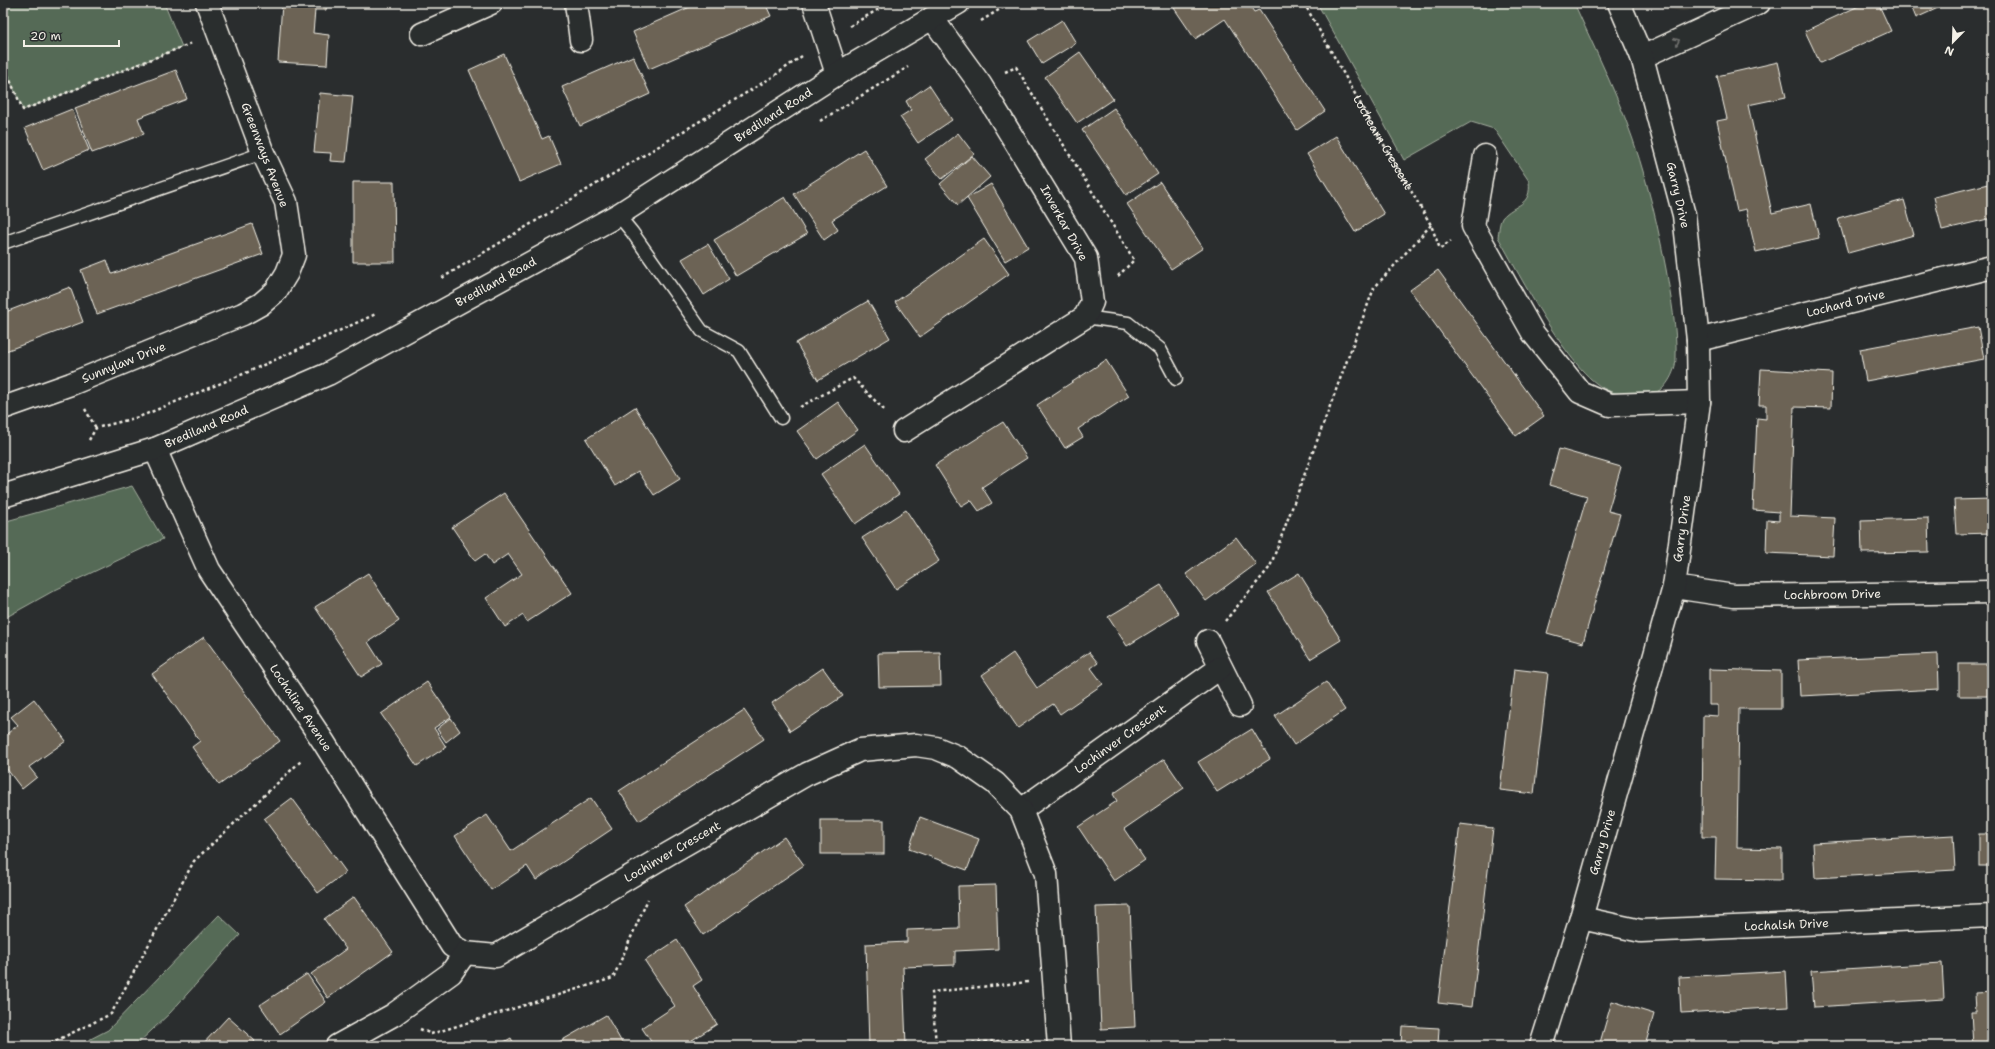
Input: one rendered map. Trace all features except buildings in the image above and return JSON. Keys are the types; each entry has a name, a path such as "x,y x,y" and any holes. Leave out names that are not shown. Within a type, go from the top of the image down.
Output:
{"street":[{"name":"Greenways Avenue","path":"206,3 219,32 263,153 286,202 294,255 287,273 276,291 261,304 243,314"},
{"path":"422,34 492,3"},
{"path":"576,3 581,40"},
{"path":"814,3 827,39 837,74"},
{"name":"Brediland Road","path":"3,496 155,449 328,374 618,215 837,74 958,3"},
{"name":"Garry Drive","path":"1541,1046 1581,918 1674,587 1699,402 1698,340 1684,215 1642,57 1619,3"},
{"path":"1642,57 1759,3"},
{"name":"Inverkar Drive","path":"932,18 980,84 1086,258 1088,309"},
{"path":"1485,156 1473,226 1533,333 1580,392 1610,406 1699,402"},
{"name":"Lochard Drive","path":"1698,340 1992,267"},
{"path":"904,430 1088,309"},
{"name":"Sunnylaw Drive","path":"3,408 71,384 243,314"},
{"name":"Lochaline Avenue","path":"155,449 209,570 323,741 452,946 465,953"},
{"name":"Lochbroom Drive","path":"1674,587 1734,596 1992,592"},
{"path":"1208,641 1220,668 1240,705"},
{"name":"Lochinver Crescent","path":"1021,810 1220,668"},
{"name":"Lochinver Crescent","path":"465,953 496,956 661,858 807,774 860,750 916,745 936,748 958,757 995,783 1021,810 1046,874 1058,1042"},
{"name":"Lochalsh Drive","path":"1581,918 1641,931 1992,916"},
{"path":"337,1046 393,1015 451,973 465,953"}],"lane":[{"path":"3,243 263,153"},
{"path":"618,215 632,232 702,331 739,351 781,418"},
{"path":"1088,309 1128,323 1160,349 1176,379"}],"path":[{"path":"440,279 774,76 827,39 889,3"},
{"name":"Lochearn Crescent","path":"1304,3 1431,225 1440,249 1473,226"},
{"path":"3,64 23,110 219,32"},
{"path":"980,84 1016,67 1134,260 1088,309"},
{"path":"1208,641 1270,567 1374,288 1431,225"},
{"path":"66,477 96,428 147,414 248,372 383,311"},
{"path":"781,418 853,378 904,430"},
{"path":"45,1046 111,1014 194,861 323,741"},
{"path":"393,1015 431,1034 613,978 650,895"},
{"path":"1053,979 932,992 936,1045 1058,1042"}],"shaded area":[{"path":"1656,3 1709,3 1692,10 1683,11 1668,9"}],"green space":[{"path":"3,3 164,3 182,47 23,110 3,64"},
{"path":"1317,3 1574,3 1625,117 1646,181 1657,225 1672,302 1676,347 1676,358 1672,375 1660,391 1649,395 1623,395 1607,390 1592,380 1577,364 1546,321 1498,237 1502,218 1507,213 1522,204 1528,196 1529,181 1494,129 1471,122 1404,160"},
{"path":"132,486 163,539 55,590 3,619 3,522"},
{"path":"219,915 240,935 170,1013 135,1046 77,1046 108,1030"}]}
